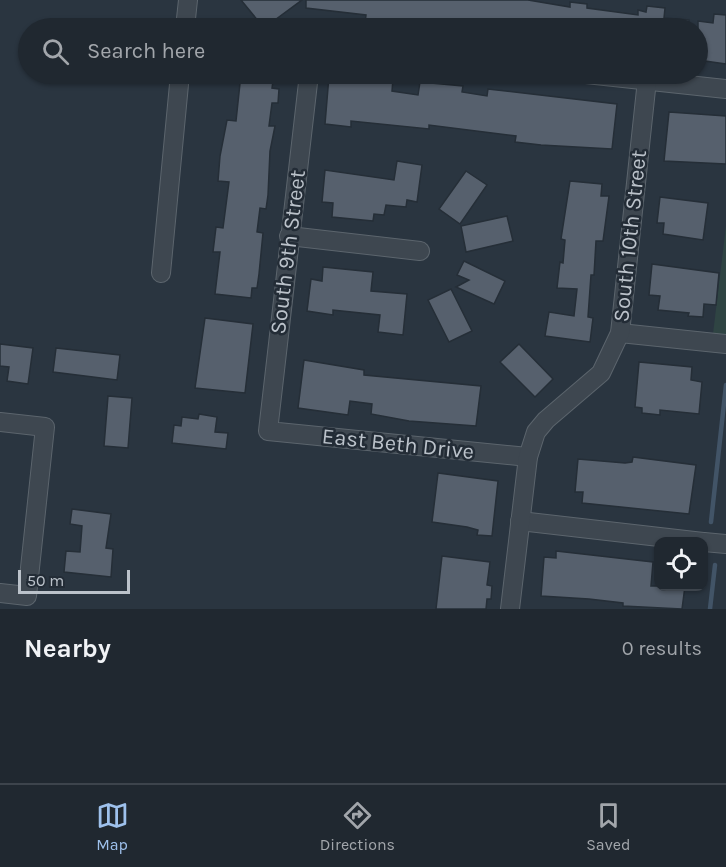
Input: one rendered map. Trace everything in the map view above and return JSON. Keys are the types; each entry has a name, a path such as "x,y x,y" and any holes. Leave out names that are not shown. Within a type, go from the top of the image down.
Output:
{"street":[{"path":"186,18 188,0"},
{"path":"161,273 179,84"},
{"name":"South 9th Street","path":"268,430 308,84"},
{"name":"South 10th Street","path":"510,609 528,457 536,432 546,420 601,373 620,333 647,84"},
{"path":"682,84 726,89"},
{"path":"289,236 420,250"},
{"path":"620,333 726,344"},
{"path":"0,422 45,427 27,596 0,593"},
{"name":"East Beth Drive","path":"268,430 528,457"},
{"path":"520,521 659,537"},
{"path":"708,542 726,544"}],"green space":[{"path":"726,226 726,336 713,334"}],"building":[{"path":"241,0 302,0 278,18 256,18"},
{"path":"306,0 528,0 570,7 570,2 587,4 587,8 638,15 638,10 646,12 647,6 665,8 664,18 366,18 366,15 306,8"},
{"path":"714,14 726,15 726,64 708,61 708,22 713,23"},
{"path":"240,84 273,84 272,88 279,89 278,103 272,103 269,126 275,126 270,151 268,195 266,209 260,208 257,232 263,233 259,274 257,288 252,288 251,298 215,294 220,252 213,252 216,227 223,228 229,182 218,181 220,156 227,120 236,121"},
{"path":"328,84 393,84 392,91 418,95 420,84 442,84 463,86 462,92 487,96 488,89 617,104 612,149 515,142 516,136 429,125 429,129 351,121 351,127 325,124"},
{"path":"669,112 726,116 726,164 664,161"},
{"path":"397,161 422,165 417,202 407,200 406,207 386,205 384,215 374,214 373,221 332,217 333,203 322,202 325,170 394,180"},
{"path":"466,171 487,185 460,224 439,209"},
{"path":"570,181 602,184 601,196 609,196 603,241 596,241 594,275 591,275 588,317 593,318 590,342 545,336 549,312 574,316 577,289 557,288 560,262 563,263 565,240 561,239"},
{"path":"660,197 708,203 703,240 663,234 664,223 657,223"},
{"path":"507,216 513,241 466,252 461,226"},
{"path":"464,261 505,281 494,304 456,287 469,280 457,275"},
{"path":"652,264 719,273 716,305 704,304 703,317 688,316 689,313 658,310 660,296 649,295"},
{"path":"323,267 373,272 371,291 407,294 403,335 378,332 380,315 333,310 333,315 307,311 311,279 322,281"},
{"path":"451,289 472,331 449,342 428,300"},
{"path":"205,318 253,324 245,393 195,388"},
{"path":"0,344 33,348 28,384 7,381 9,367 0,366"},
{"path":"519,344 553,379 535,397 500,362"},
{"path":"56,348 120,355 117,380 53,372"},
{"path":"304,360 364,370 364,375 481,386 476,426 409,421 371,414 372,404 350,401 348,415 298,408"},
{"path":"639,362 692,367 691,380 702,382 699,414 660,410 660,415 642,413 642,408 635,407"},
{"path":"108,396 132,398 128,448 104,446"},
{"path":"199,414 217,417 215,432 228,433 226,449 172,443 174,425 181,426 182,417 198,419"},
{"path":"633,457 696,465 689,514 582,503 583,492 575,492 578,459 625,463 632,462"},
{"path":"438,473 498,481 492,536 477,535 478,530 467,527 432,522"},
{"path":"72,509 111,514 106,548 113,549 111,577 64,572 66,551 80,552 82,526 70,524"},
{"path":"556,551 653,562 651,586 654,586 654,591 684,591 682,609 623,606 623,603 541,596 544,557 556,558"},
{"path":"442,556 490,562 487,585 492,586 491,599 487,599 486,609 436,609"}],"waterway":[{"path":"711,522 726,385"},
{"path":"710,609 715,565"}]}
